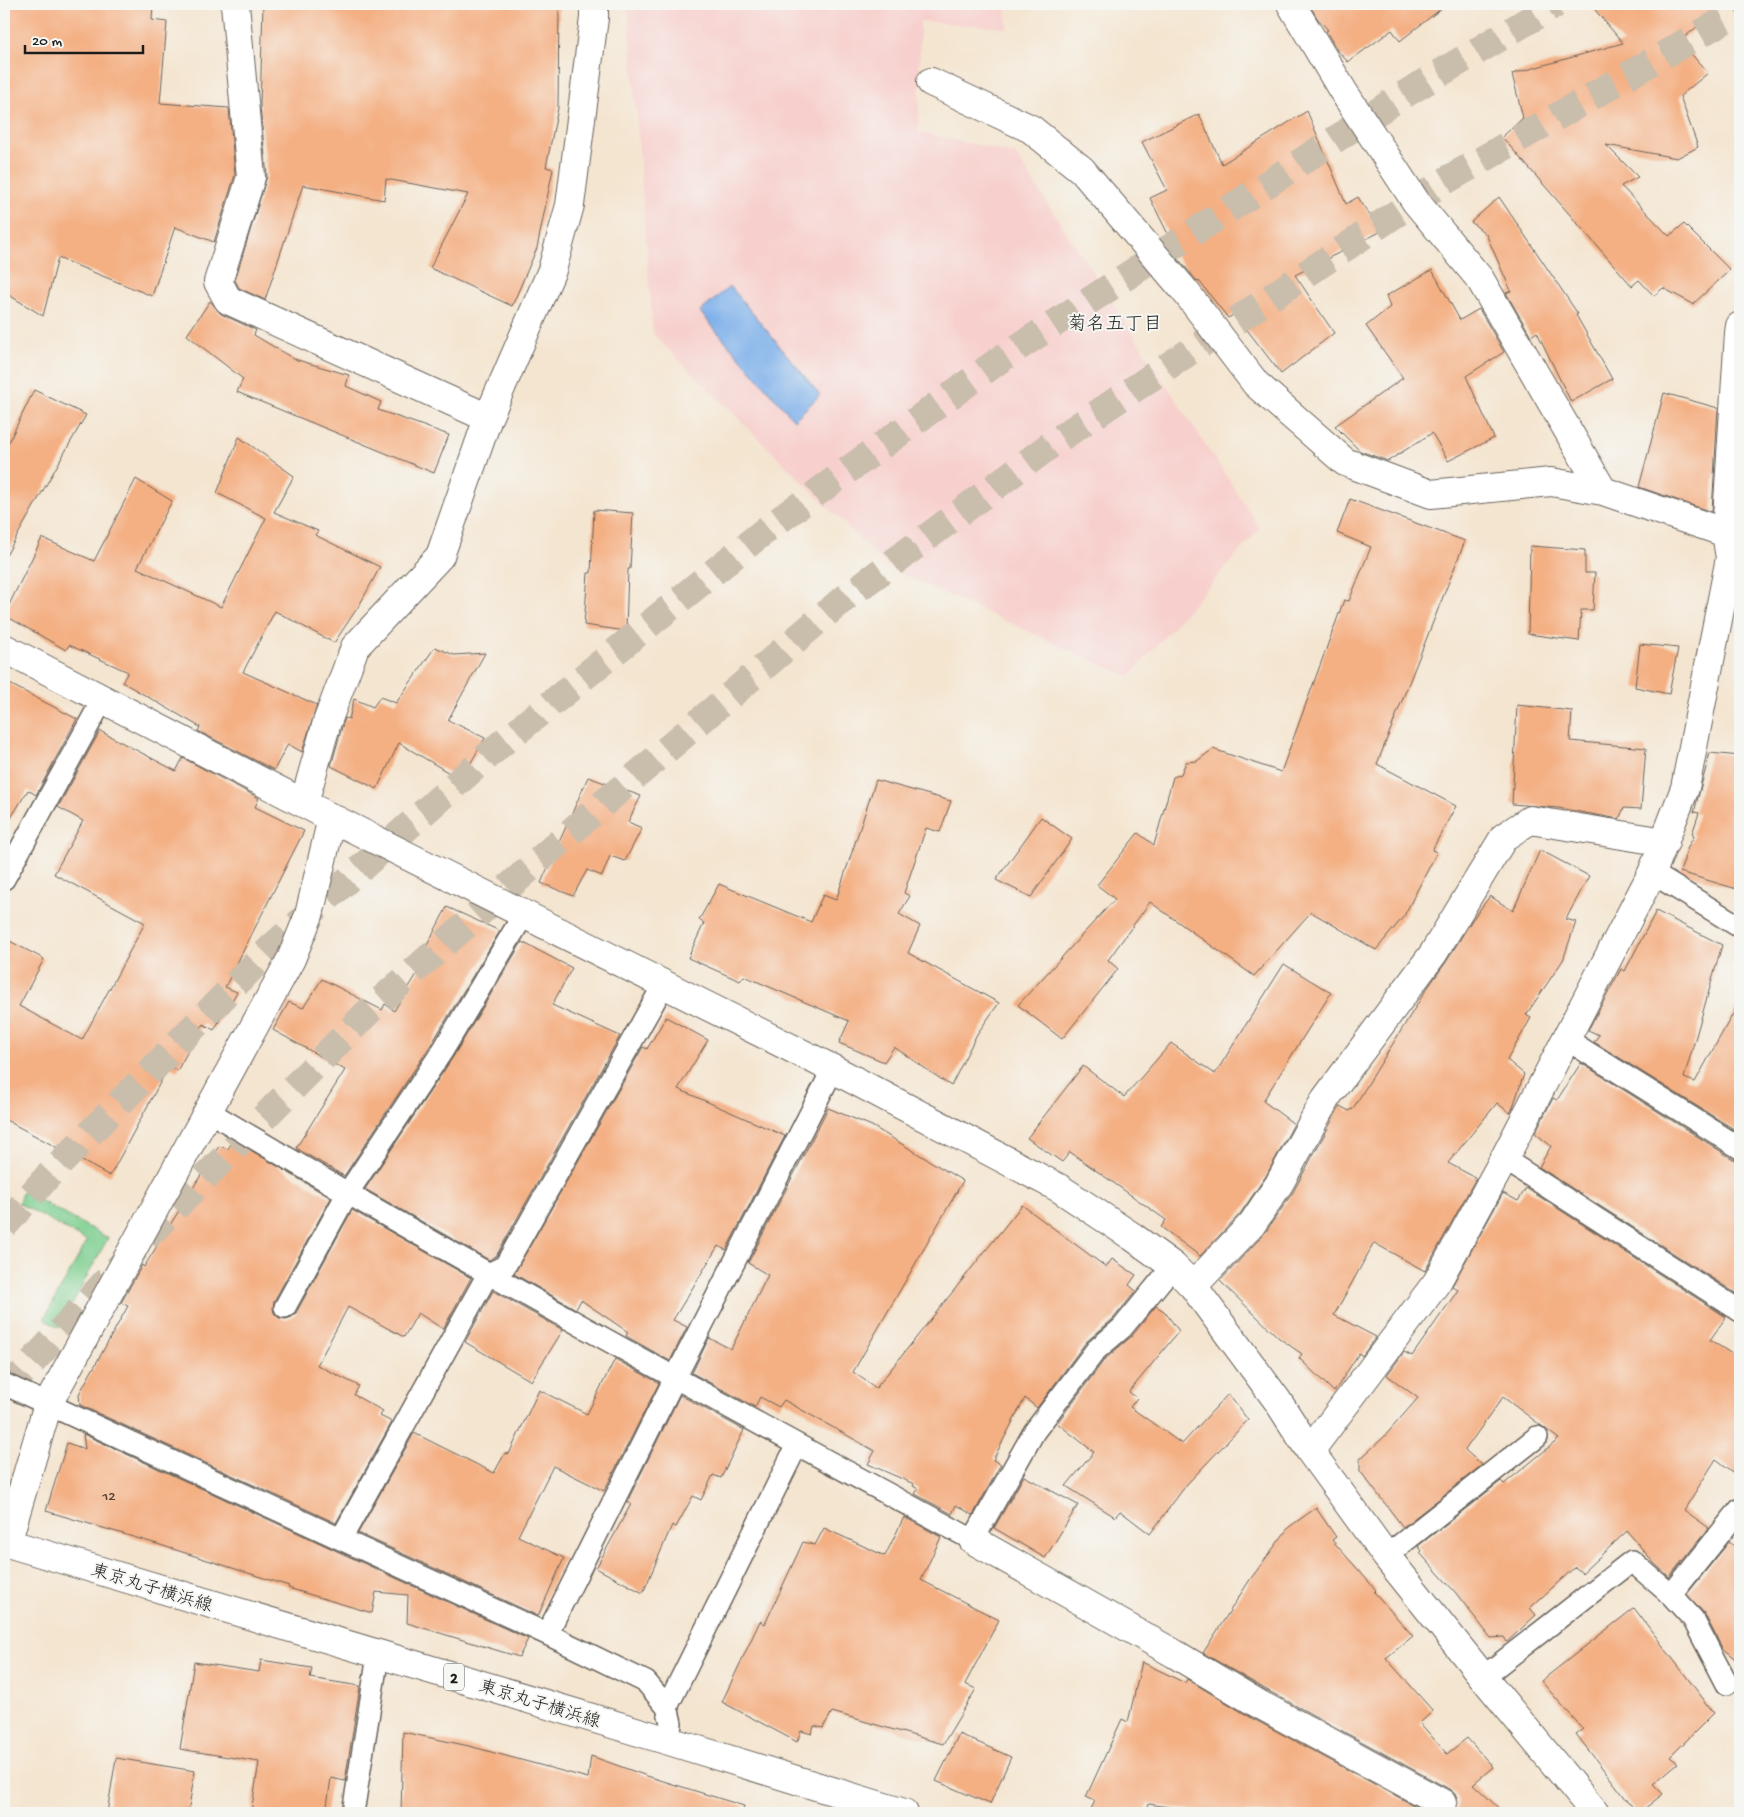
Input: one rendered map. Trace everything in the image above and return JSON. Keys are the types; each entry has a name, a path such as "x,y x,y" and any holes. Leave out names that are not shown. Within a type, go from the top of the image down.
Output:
{"street":[{"path":"235,4 251,178 218,282 228,300 488,418"},
{"path":"304,803 327,722 356,647 440,556 488,418 552,270 570,205 594,18 594,4"},
{"path":"1291,4 1343,91 1416,202 1480,279 1603,491"},
{"path":"931,82 1031,129 1082,170 1185,291 1256,384 1345,462 1431,494 1552,482 1603,491 1732,550"},
{"path":"1310,1452 1437,1282 1504,1159 1652,873 1665,842 1685,788 1732,550 1738,333 1740,326"},
{"path":"4,648 332,818 833,1069 1059,1188 1173,1266 1193,1286 1277,1400 1310,1452 1386,1556 1595,1813"},
{"path":"5,1542 48,1404 291,959 309,914 332,818"},
{"path":"1193,1286 1252,1224 1279,1184 1326,1098 1433,954 1504,836 1530,820 1665,842"},
{"path":"973,1540 1175,1654 1257,1703 1442,1803"},
{"name":"東京丸子横浜線","path":"5,1542 904,1813"}],"lane":[{"path":"4,879 102,699"},
{"path":"1652,873 1740,927"},
{"path":"284,1307 347,1194 443,1050 524,914"},
{"path":"341,1539 488,1274 505,1266 664,984"},
{"path":"1566,1039 1740,1148"},
{"path":"547,1634 833,1069"},
{"path":"208,1111 347,1194 488,1274 973,1540 1034,1432 1096,1350 1122,1328 1173,1266"},
{"path":"1504,1159 1740,1311"},
{"path":"4,1384 547,1634 646,1682 667,1707 671,1723 669,1741"},
{"path":"1386,1556 1537,1437"},
{"path":"667,1707 797,1445"},
{"path":"1672,1595 1740,1509"},
{"path":"1483,1677 1632,1561 1672,1595 1693,1619 1727,1684"},
{"path":"353,1813 378,1655"}],"shaded area":[{"path":"628,4 1006,4 1007,28 920,21 919,132 1015,154 1260,528 1129,677 889,568 653,334"}],"green space":[{"path":"23,1191 108,1238 59,1328 44,1319 87,1241 18,1203"}],"water":[{"path":"730,286 820,395 794,420 700,312"}],"building":[{"path":"9,4 153,4 152,20 167,22 160,103 229,108 235,175 214,242 175,227 152,296 58,258 43,316 4,292 4,78 6,80"},
{"path":"263,4 559,4 558,108 546,167 553,169 537,248 512,306 430,268 468,194 386,179 384,200 303,185 265,300 239,288 235,280 267,176 260,107"},
{"path":"1309,4 1447,4 1400,41 1392,30 1348,62 1337,50 1326,31 1328,30 1317,18"},
{"path":"1590,4 1724,4 1680,41 1708,73 1680,96 1698,147 1677,158 1606,145 1638,177 1621,186 1669,236 1684,224 1730,270 1693,304 1663,288 1654,296 1639,280 1632,286 1502,137 1523,118 1512,74 1623,43"},
{"path":"1307,111 1346,204 1358,197 1380,232 1295,275 1334,333 1281,374 1235,314 1228,318 1199,281 1168,247 1173,244 1150,198 1167,190 1142,142 1199,114 1222,164"},
{"path":"1499,197 1578,314 1576,315 1612,379 1571,402 1537,332 1531,336 1506,293 1511,291 1486,234 1471,222"},
{"path":"1432,270 1460,320 1479,309 1504,352 1466,376 1494,438 1448,461 1432,433 1388,461 1360,451 1335,426 1403,378 1366,326 1390,307 1386,296"},
{"path":"210,301 221,314 256,330 254,335 294,359 349,375 346,386 381,402 378,410 449,435 434,473 237,392 243,379 187,335"},
{"path":"34,390 86,415 4,559 4,452"},
{"path":"1664,393 1718,408 1712,512 1639,487"},
{"path":"239,437 294,476 274,512 318,531 315,535 380,567 360,604 334,643 275,611 243,672 317,705 302,752 288,744 274,770 198,731 200,727 122,682 128,672 69,645 66,650 4,615 42,538 94,561 136,479 172,501 137,568 221,607 266,518 217,493"},
{"path":"1350,499 1465,541 1377,764 1456,806 1432,850 1437,852 1404,916 1376,950 1311,912 1254,976 1150,902 1108,960 1118,969 1062,1039 1018,1005 1115,899 1097,885 1138,833 1154,845 1173,777 1181,774 1186,762 1197,761 1213,749 1281,772 1344,600 1349,601 1371,547 1337,533"},
{"path":"594,510 633,513 630,569 628,569 626,631 584,625 588,573 591,573"},
{"path":"1530,546 1585,550 1585,573 1595,573 1593,610 1581,610 1579,641 1528,634"},
{"path":"1640,644 1678,648 1669,694 1635,687"},
{"path":"435,647 454,655 485,653 448,720 485,738 461,780 399,743 377,789 331,766 345,718 349,719 354,699 373,707 380,697 396,703"},
{"path":"4,681 77,719 36,795 28,790 4,829"},
{"path":"1517,705 1572,711 1570,741 1646,748 1641,809 1624,808 1619,819 1558,808 1512,804"},
{"path":"100,731 176,771 183,758 259,798 255,807 304,831 225,987 237,992 214,1030 203,1024 177,1071 169,1066 110,1176 4,1119 4,938 44,959 19,1006 82,1040 145,923 54,874 83,821 58,807"},
{"path":"1710,753 1740,756 1740,890 1680,872 1688,847 1694,836 1692,834 1699,813 1694,812"},
{"path":"588,777 641,796 628,822 642,828 625,861 610,856 602,876 587,870 573,896 541,883"},
{"path":"876,780 951,801 940,832 926,828 904,893 910,896 899,914 920,926 908,953 999,1003 977,1034 951,1086 894,1047 884,1062 839,1043 849,1021 744,976 740,981 688,958 704,923 699,920 719,884 811,922 823,895 836,900"},
{"path":"1041,817 1072,839 1031,897 996,880"},
{"path":"1540,850 1589,876 1566,919 1576,922 1563,960 1526,1015 1531,1018 1507,1060 1524,1074 1512,1110 1510,1113 1497,1103 1448,1163 1476,1178 1425,1271 1374,1243 1334,1315 1376,1337 1362,1356 1359,1353 1334,1392 1299,1358 1302,1354 1279,1338 1220,1281 1265,1233 1293,1192 1340,1106 1349,1111 1352,1110 1426,990 1490,896 1513,911"},
{"path":"447,907 500,931 432,1043 344,1176 296,1148 345,1070 273,1030 289,1002 303,1008 322,979 382,1010 385,1004 394,1011 432,950 426,947"},
{"path":"1656,911 1722,945 1684,1078 1695,1082 1740,1001 1740,1133 1594,1042 1599,1035 1588,1030 1621,969 1625,971"},
{"path":"522,942 572,968 552,1005 620,1036 496,1256 489,1260 365,1189 453,1057"},
{"path":"1284,964 1331,993 1263,1101 1294,1124 1266,1176 1240,1214 1200,1256 1161,1227 1166,1220 1070,1152 1062,1162 1027,1138 1083,1066 1124,1097 1171,1043 1215,1074"},
{"path":"666,1017 708,1040 678,1089 785,1136 726,1250 718,1246 673,1320 687,1327 670,1361 626,1336 628,1332 581,1300 576,1309 514,1274 643,1047 647,1049"},
{"path":"1581,1063 1733,1159 1740,1160 1740,1296 1539,1167 1551,1146 1535,1133 1553,1098 1557,1100"},
{"path":"828,1108 872,1126 963,1181 853,1372 876,1388 1022,1205 1106,1267 1112,1259 1136,1275 1129,1285 1136,1291 1113,1319 1086,1342 1037,1408 1025,1398 993,1460 1001,1464 973,1515 956,1505 952,1514 915,1494 918,1489 913,1486 914,1484 868,1464 875,1451 784,1400 779,1407 760,1397 755,1407 692,1373 709,1338 731,1349 768,1275 748,1263"},
{"path":"232,1142 252,1151 331,1198 274,1301 274,1313 279,1318 286,1319 296,1313 352,1210 471,1278 443,1329 418,1313 404,1337 348,1307 317,1365 359,1386 354,1395 383,1411 380,1416 392,1422 336,1523 80,1405 79,1394 128,1306 121,1303 142,1265 144,1267 219,1146 228,1149"},
{"path":"1526,1188 1726,1317 1710,1340 1740,1359 1740,1477 1716,1459 1684,1510 1709,1528 1669,1577 1654,1563 1627,1531 1582,1573 1575,1567 1530,1608 1536,1615 1507,1642 1504,1637 1491,1638 1455,1592 1420,1553 1422,1551 1418,1546 1501,1481 1504,1484 1559,1439 1503,1397 1465,1450 1482,1465 1403,1527 1360,1471 1360,1459 1384,1437 1418,1398 1387,1375 1404,1352 1412,1356 1458,1290 1452,1286 1503,1193 1518,1201"},
{"path":"493,1291 563,1330 531,1381 465,1342"},
{"path":"1156,1306 1164,1311 1179,1331 1129,1392 1137,1398 1130,1407 1182,1444 1228,1394 1248,1420 1187,1484 1150,1534 1120,1511 1115,1517 1066,1486 1094,1452 1057,1423 1105,1359 1132,1336"},
{"path":"615,1359 659,1383 604,1491 553,1466 518,1536 564,1558 538,1616 358,1533 414,1433 494,1473 505,1453 509,1454 539,1390 587,1414"},
{"path":"680,1395 744,1430 721,1478 713,1475 701,1500 693,1496 676,1527 672,1525 643,1593 596,1568 631,1504 627,1502"},
{"path":"83,1434 528,1639 519,1657 407,1623 408,1595 376,1592 372,1613 288,1588 289,1586 157,1544 46,1511 67,1443 85,1449"},
{"path":"1024,1476 1078,1505 1045,1558 994,1528"},
{"path":"1316,1508 1336,1537 1332,1540 1413,1636 1386,1658 1433,1711 1420,1723 1447,1754 1467,1738 1493,1767 1473,1784 1504,1813 1453,1813 1458,1802 1455,1794 1449,1789 1265,1689 1203,1653 1249,1581 1289,1527"},
{"path":"904,1517 941,1537 921,1580 999,1620 965,1684 976,1689 943,1744 832,1712 823,1728 814,1726 812,1734 801,1731 797,1742 722,1702 760,1621 765,1624 803,1542 815,1545 824,1528 885,1556"},
{"path":"1729,1542 1740,1550 1740,1663 1722,1648 1704,1613 1687,1594"},
{"path":"1634,1608 1714,1713 1670,1757 1678,1763 1653,1784 1663,1794 1639,1813 1637,1813 1576,1734 1583,1729 1541,1681"},
{"path":"261,1660 312,1668 310,1678 360,1686 345,1781 331,1778 326,1813 251,1813 259,1762 180,1749 194,1662 259,1672"},
{"path":"1142,1662 1185,1683 1187,1679 1250,1717 1428,1813 1206,1813 1149,1804 1145,1813 1089,1813 1095,1801 1086,1797 1122,1719 1128,1722"},
{"path":"403,1732 469,1746 588,1778 591,1756 647,1776 744,1806 742,1813 401,1813"},
{"path":"959,1734 1011,1757 990,1804 936,1781"},
{"path":"116,1758 195,1771 188,1813 107,1813"}],"tunnel":[{"path":"4,1226 48,1176 272,947 501,744 767,529 1005,356 1400,97 1556,4"},
{"path":"4,1393 152,1231 371,1009 591,814 840,602 1056,441 1445,181 1740,11"}],"district":[{"name":"菊名五丁目","path":"1115,322"}]}
